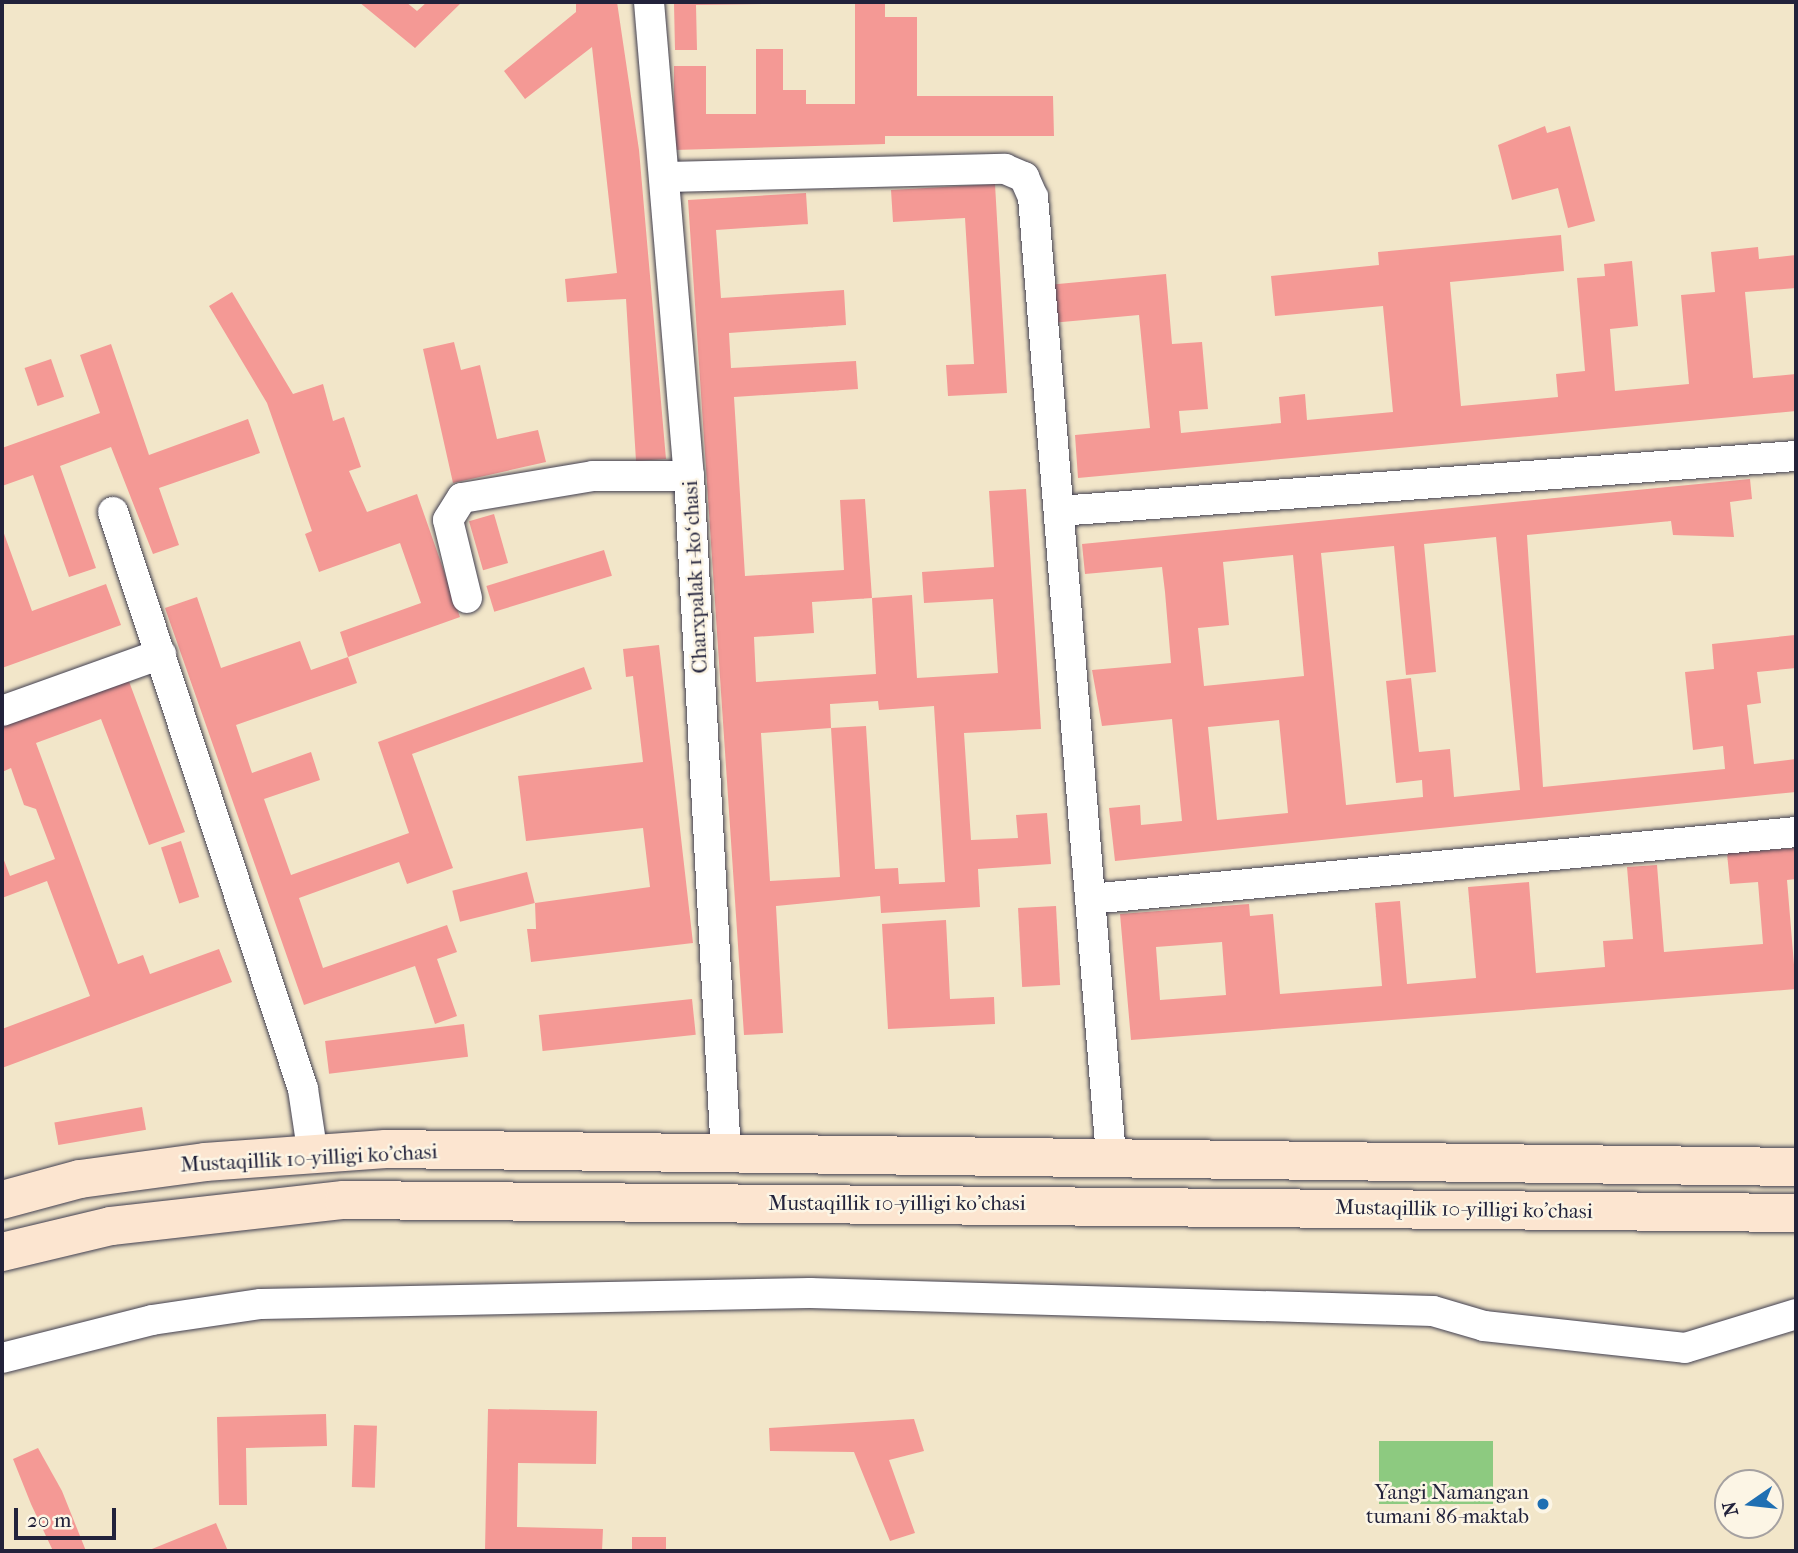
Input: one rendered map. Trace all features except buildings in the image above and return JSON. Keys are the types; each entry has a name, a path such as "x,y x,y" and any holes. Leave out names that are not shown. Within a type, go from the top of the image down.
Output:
{"main road":[{"name":"Mustaqillik 10-yilligi ko'chasi","path":"2,1200 80,1179 386,1149 726,1154 1111,1155 1796,1167"},
{"name":"Mustaqillik 10-yilligi ko'chasi","path":"2,1252 111,1226 344,1199 1796,1213"}],"street":[{"name":"Charxpalak 1-koʻchasi","path":"649,2 667,177 689,476 726,1154"},
{"path":"667,177 1005,169 1024,177 1033,197 1111,1155"},
{"path":"1059,511 1796,457"},
{"path":"467,598 448,520 462,498 593,476 689,476"},
{"path":"113,512 303,1089 313,1156"},
{"path":"2,710 161,654"},
{"path":"1090,899 1796,832"},
{"path":"2,1358 152,1320 302,1303 810,1293 1433,1311 1484,1326 1685,1348 1796,1313"}],"green space":[{"path":"1379,1441 1493,1441 1493,1504 1379,1504"}],"place":[{"name":"Yangi Namangan tumani 86-maktab","path":"1543,1504"}]}
